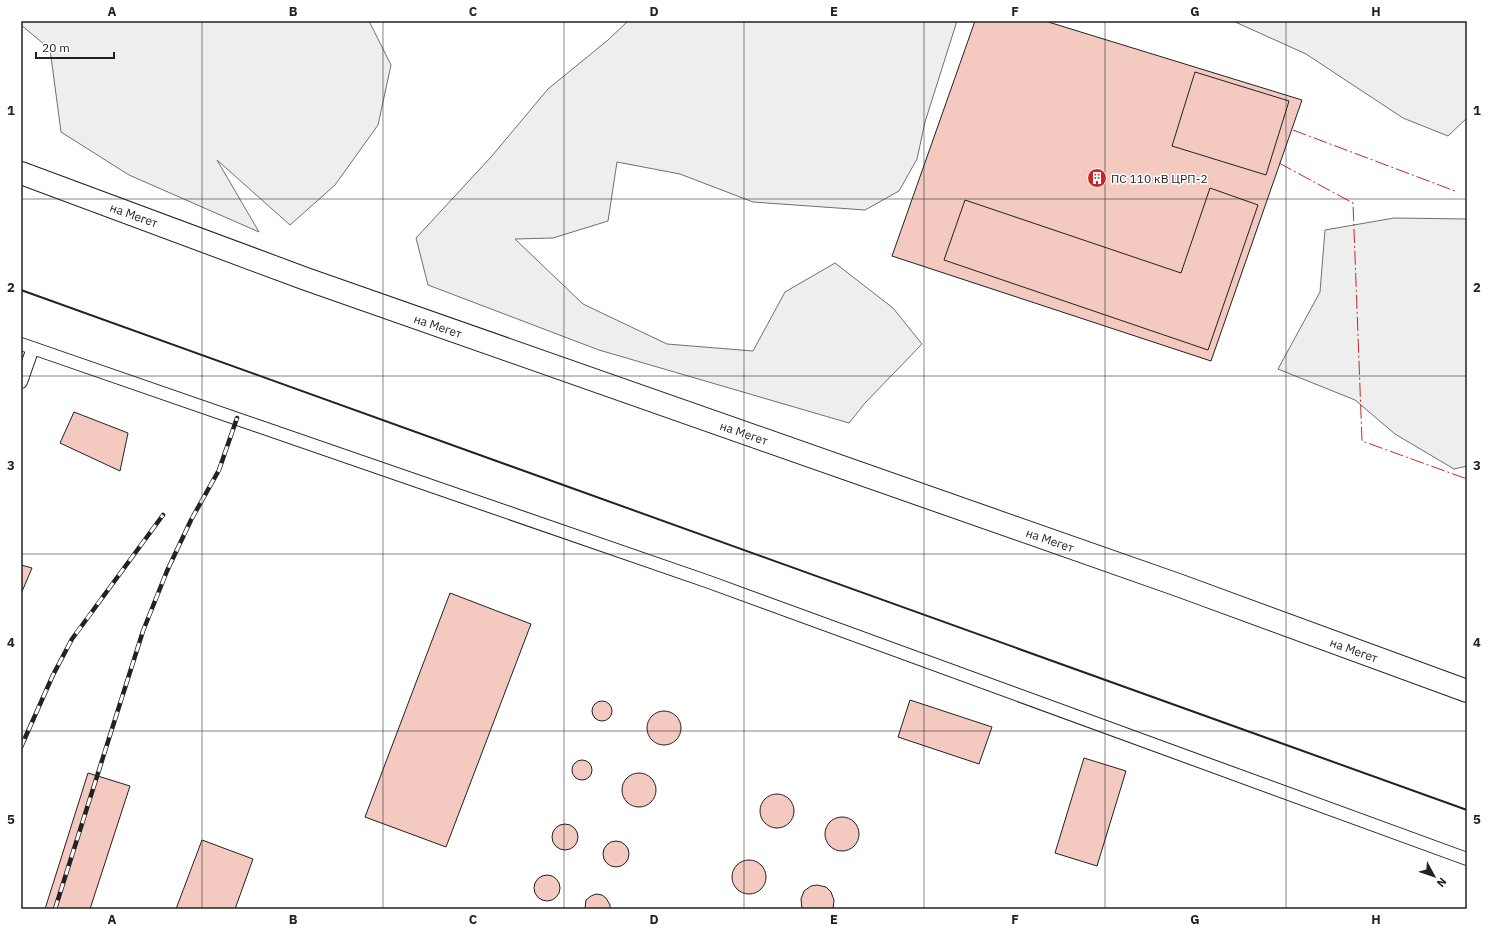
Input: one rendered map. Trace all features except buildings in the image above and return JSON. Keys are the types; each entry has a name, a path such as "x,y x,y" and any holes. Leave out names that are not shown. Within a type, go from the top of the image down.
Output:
{"street":[{"name":"на Мегет","path":"21,173 312,281 1163,580 1467,692"}],"lane":[{"path":"21,382 27,346 709,582 1467,859"}],"shaded area":[{"path":"21,21 369,21 391,65 378,125 335,185 290,225 217,160 259,232 129,175 61,132 50,49 21,25"},
{"path":"628,21 957,21 925,122 917,159 899,191 865,210 753,202 680,174 617,162 608,221 553,238 515,239 583,304 667,344 753,351 785,292 835,263 893,308 922,344 865,403 849,423 599,350 428,285 416,238 491,157 548,89 608,40"},
{"path":"1233,21 1467,21 1467,118 1448,136 1403,118 1306,54"},
{"path":"1394,218 1467,219 1467,466 1454,469 1395,434 1355,400 1278,369 1320,292 1325,230"}],"railway":[{"path":"55,909 143,631 167,571 191,520 219,470 237,418"},
{"path":"21,747 53,675 72,639 163,515"}],"wall":[{"path":"21,290 1467,810"}],"power":[{"path":"1293,130 1455,191"},
{"path":"1279,163 1353,203 1362,441 1467,479"}],"place":[{"name":"ПС 110 кВ ЦРП-2","path":"1097,178"}]}
